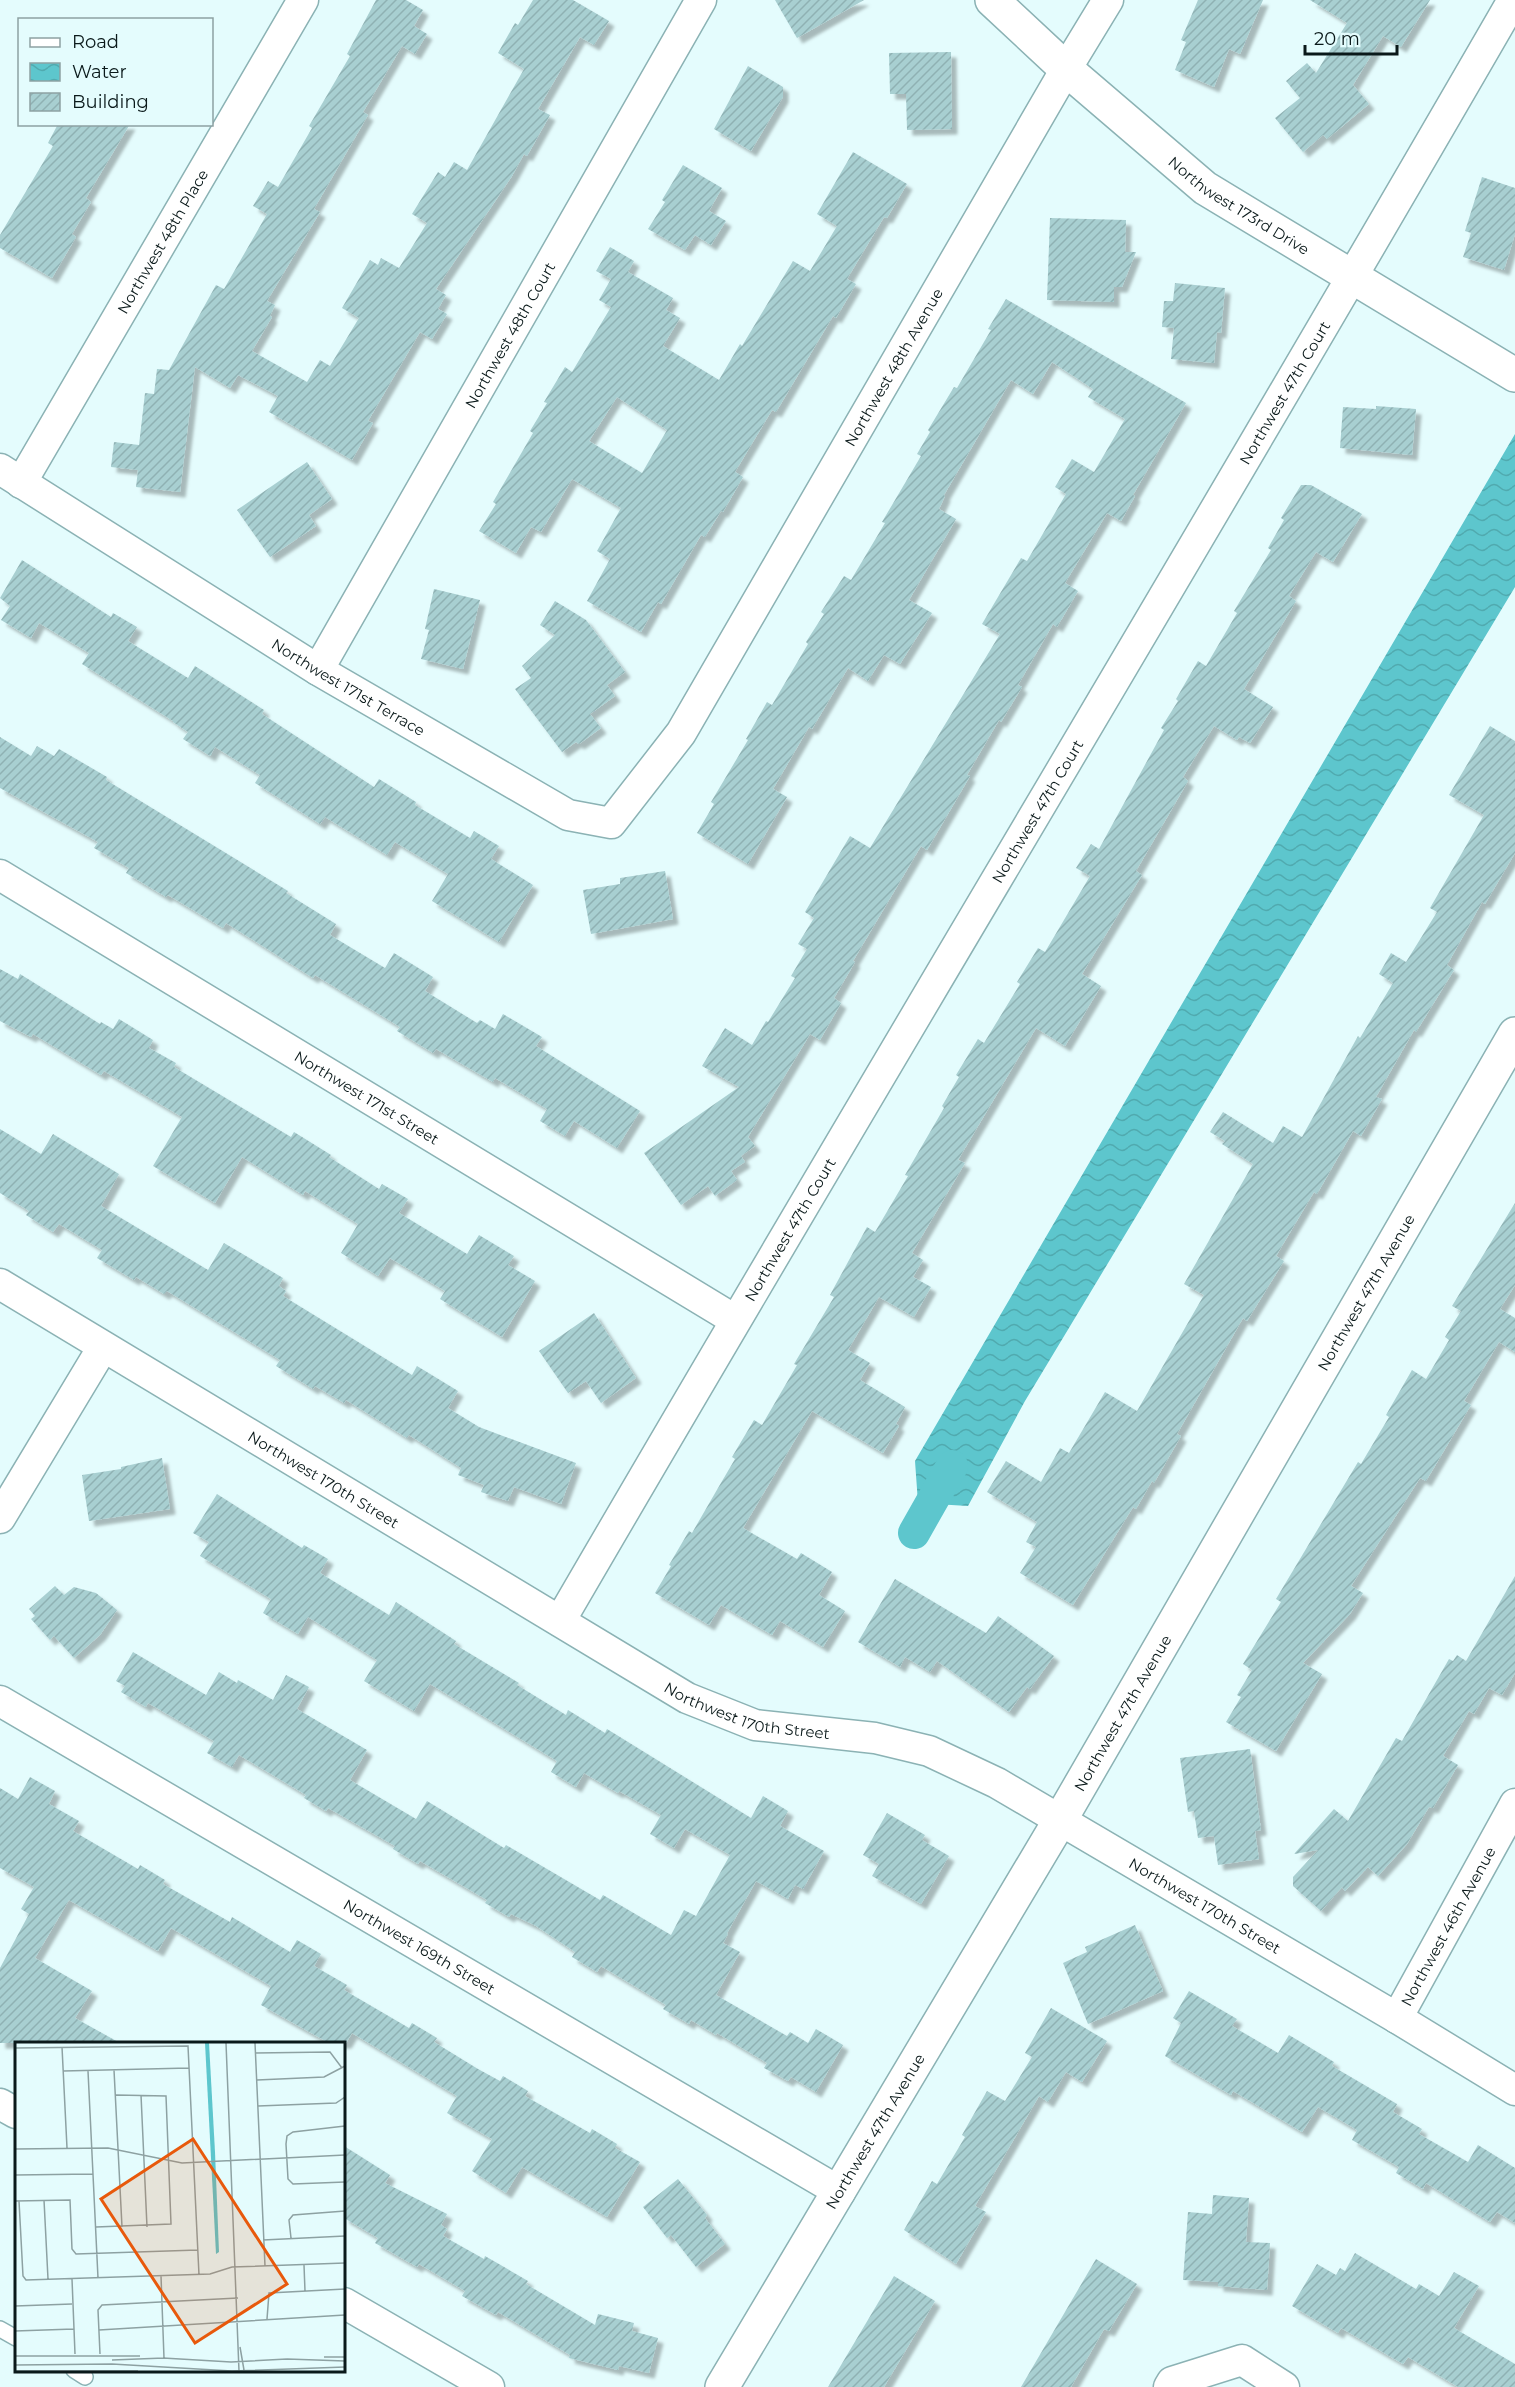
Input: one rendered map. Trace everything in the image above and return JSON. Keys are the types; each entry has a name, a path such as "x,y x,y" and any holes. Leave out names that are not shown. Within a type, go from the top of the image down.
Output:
{"main road":[{"name":"Northwest 173rd Drive","path":"992,0 1066,69 1205,188 1514,374"},
{"name":"Northwest 47th Avenue","path":"722,2387 1059,1822 1515,1034"}],"street":[{"name":"Northwest 48th Place","path":"11,476 303,0"},
{"name":"Northwest 48th Court","path":"318,670 701,0"},
{"name":"Northwest 48th Avenue","path":"681,733 1108,0"},
{"name":"Northwest 47th Court","path":"560,1621 735,1320 1354,276 1513,0"},
{"name":"Northwest 171st Terrace","path":"11,476 318,670 568,815 611,823 681,733"},
{"name":"Northwest 171st Street","path":"0,875 735,1320"},
{"name":"Northwest 170th Street","path":"0,1284 697,1702 755,1725 875,1738 929,1751 997,1784 1397,2018 1515,2090"},
{"path":"0,1518 104,1347"},
{"name":"Northwest 169th Street","path":"0,1701 840,2192"},
{"name":"Northwest 46th Avenue","path":"1397,2018 1515,1804"},
{"path":"0,2104 15,2113"},
{"path":"345,2304 489,2387"},
{"path":"1171,2385 1242,2360 1284,2387"}],"lane":[{"path":"0,2329 15,2337"}],"water":[{"path":"1515,434 1515,587 1025,1401 968,1506 918,1503 915,1461"}],"building":[{"path":"376,0 406,0 423,10 414,26 427,34 415,54 402,46 363,112 368,115 314,209 320,212 267,301 275,305 270,316 272,317 252,351 307,382 320,360 330,366 359,318 342,308 370,260 378,265 381,258 399,268 427,223 412,214 438,172 445,177 454,162 467,170 524,69 498,53 515,23 518,25 533,0 573,0 609,21 594,45 580,37 538,109 550,115 527,156 524,154 512,176 436,289 446,295 438,309 447,314 432,339 420,332 368,421 373,423 352,460 269,412 278,396 238,375 230,388 195,367 180,492 136,487 138,470 111,467 114,442 139,445 145,393 154,394 157,369 169,370 216,285 224,289 267,214 253,206 268,181 278,187 312,128 309,126 350,56 347,54"},
{"path":"775,0 864,0 797,38"},
{"path":"1198,0 1263,0 1240,54 1229,49 1214,87 1175,70 1186,42 1181,40"},
{"path":"1310,0 1430,0 1401,47 1383,36 1353,85 1369,104 1327,139 1323,135 1303,152 1275,118 1300,98 1286,81 1307,63 1316,73 1347,23"},
{"path":"951,52 952,129 907,130 906,94 890,94 889,53"},
{"path":"748,66 783,87 783,97 751,151 714,129"},
{"path":"57,126 129,126 86,198 91,202 72,234 76,237 52,278 0,248 0,235 53,146 48,143"},
{"path":"853,152 907,184 887,218 884,217 847,279 856,284 836,318 833,316 776,412 772,410 735,472 743,477 723,512 721,511 705,537 701,535 661,604 658,602 641,632 587,601 610,559 597,551 621,508 572,479 541,532 531,527 516,553 479,531 496,504 493,502 533,433 530,431 547,403 544,402 565,367 572,372 611,307 599,300 611,279 596,271 610,247 634,261 628,272 673,298 666,310 680,318 663,346 719,380 793,261 810,271 837,226 817,214","holes":["617,397 667,430 642,473 589,441"]},
{"path":"683,165 722,188 709,211 726,221 711,245 695,235 685,250 648,229 665,202 662,200"},
{"path":"1482,177 1515,188 1515,234 1504,270 1463,257 1471,233 1465,231"},
{"path":"1050,218 1126,220 1125,252 1136,252 1122,287 1114,287 1114,302 1047,300"},
{"path":"1175,283 1225,288 1221,333 1217,332 1214,363 1171,359 1174,328 1162,327 1164,301 1173,301"},
{"path":"1006,299 1186,403 1133,495 1135,496 1121,521 1107,513 1065,583 1078,591 1057,627 1053,624 1018,685 1022,687 1001,722 999,720 927,850 921,846 853,961 855,962 834,998 841,1003 820,1040 810,1034 748,1137 755,1146 741,1156 745,1162 731,1171 737,1180 715,1196 708,1186 681,1205 644,1153 739,1087 702,1066 725,1028 752,1045 766,1021 768,1022 795,978 791,976 807,949 798,944 814,918 805,912 850,836 870,848 1000,634 982,624 1021,558 1027,561 1066,494 1055,487 1072,459 1094,472 1125,419 1088,397 1093,389 1052,362 1033,394 1011,380 944,495 939,509 956,519 909,600 932,613 900,664 884,655 868,681 848,668 812,729 809,727 773,789 787,797 748,864 697,833 714,804 711,802 748,740 746,739 767,702 772,705 808,644 806,642 824,614 821,612 844,576 851,580 885,523 882,522 921,456 917,454 930,432 928,430 954,387 957,388 991,330 988,329"},
{"path":"1376,406 1416,409 1412,455 1340,448 1343,407 1376,409"},
{"path":"307,462 332,499 309,515 316,526 270,557 237,510"},
{"path":"1301,485 1311,485 1362,514 1333,562 1316,552 1289,596 1296,601 1244,689 1273,707 1250,743 1239,737 1237,740 1214,726 1183,777 1188,781 1136,871 1142,875 1082,974 1101,986 1065,1046 1036,1028 958,1160 965,1163 912,1253 923,1260 913,1277 931,1287 914,1317 879,1297 848,1350 870,1363 860,1380 905,1407 896,1424 899,1426 883,1453 812,1411 743,1528 797,1559 801,1553 832,1572 819,1595 845,1611 823,1647 780,1621 772,1635 721,1605 709,1625 655,1593 671,1566 669,1565 689,1531 692,1533 735,1459 732,1457 754,1420 762,1425 797,1365 794,1364 834,1297 830,1295 867,1227 875,1232 908,1176 905,1175 944,1108 942,1106 959,1077 956,1075 978,1039 984,1043 1020,984 1017,982 1038,948 1045,952 1090,876 1076,868 1091,844 1099,849 1164,730 1161,728 1178,701 1176,699 1198,661 1206,666 1237,613 1234,611 1271,550 1268,548 1284,520 1281,518"},
{"path":"22,560 111,617 113,613 137,627 128,641 188,678 195,666 264,710 262,714 374,787 379,779 416,802 415,805 470,838 474,831 499,846 491,859 533,885 499,942 432,901 448,874 395,842 387,855 325,817 320,824 255,783 260,775 215,747 210,756 183,739 188,732 82,664 89,653 39,623 31,638 1,620 10,606 0,598"},
{"path":"434,589 480,600 463,669 421,659 429,630 425,629"},
{"path":"555,601 586,620 625,672 607,685 615,696 590,714 601,728 579,744 576,742 562,752 515,689 531,678 522,666 555,635 540,625"},
{"path":"1490,726 1515,741 1515,853 1485,904 1482,902 1447,965 1454,970 1416,1032 1414,1030 1376,1097 1382,1099 1361,1136 1353,1131 1317,1194 1314,1192 1276,1256 1284,1261 1247,1321 1243,1318 1177,1434 1181,1436 1154,1483 1152,1481 1136,1509 1133,1507 1073,1605 1020,1573 1036,1547 1026,1542 1037,1522 987,1492 1006,1461 1041,1482 1060,1448 1069,1453 1105,1392 1137,1411 1204,1295 1184,1284 1253,1164 1222,1144 1225,1141 1210,1132 1223,1112 1273,1143 1283,1126 1302,1137 1358,1036 1360,1038 1393,983 1379,974 1391,953 1406,962 1437,912 1430,908 1484,815 1449,795"},
{"path":"0,737 31,756 37,746 54,756 59,749 107,777 106,780 288,891 286,893 336,924 330,935 385,968 394,953 433,977 425,991 477,1023 480,1020 495,1029 503,1014 542,1037 536,1046 640,1111 617,1148 574,1121 565,1136 540,1121 547,1109 495,1078 493,1082 436,1049 433,1053 397,1031 400,1027 315,975 313,978 226,923 223,928 126,873 129,868 94,848 98,842 0,788"},
{"path":"665,871 673,919 591,934 583,890 620,884 620,878"},
{"path":"0,969 18,979 20,974 100,1024 101,1022 113,1029 119,1019 153,1040 149,1048 176,1063 174,1067 291,1137 294,1132 379,1189 382,1184 408,1199 399,1213 467,1254 479,1235 514,1256 508,1265 535,1281 502,1337 440,1299 445,1291 390,1258 378,1276 341,1253 358,1224 305,1191 303,1195 242,1157 215,1203 153,1166 182,1117 104,1071 101,1075 33,1034 31,1037 0,1021"},
{"path":"0,1129 41,1154 53,1134 119,1174 101,1206 208,1270 224,1243 283,1278 279,1286 286,1291 283,1296 412,1375 417,1366 458,1391 448,1408 479,1427 576,1463 561,1504 514,1487 508,1501 481,1492 484,1485 458,1475 461,1468 409,1435 407,1438 346,1400 344,1403 315,1386 313,1389 276,1366 280,1360 167,1291 164,1294 136,1277 134,1280 97,1258 102,1250 59,1224 53,1232 26,1215 29,1211 0,1193"},
{"path":"1515,1203 1515,1285 1500,1309 1515,1318 1515,1352 1499,1342 1464,1401 1471,1405 1426,1481 1420,1478 1351,1586 1363,1593 1350,1614 1303,1663 1322,1674 1276,1751 1226,1722 1241,1697 1237,1695 1252,1670 1243,1664 1281,1602 1276,1599 1358,1462 1361,1464 1389,1417 1386,1415 1412,1370 1426,1379 1449,1340 1445,1337 1461,1311 1452,1306"},
{"path":"594,1313 636,1378 601,1403 586,1381 568,1393 539,1351"},
{"path":"162,1458 170,1509 89,1521 82,1475 121,1469 121,1467"},
{"path":"217,1494 302,1548 304,1545 328,1559 320,1573 389,1615 396,1602 456,1641 454,1644 519,1683 517,1685 566,1715 568,1710 605,1733 607,1729 751,1818 763,1796 788,1811 780,1826 824,1851 803,1889 795,1885 788,1899 756,1881 723,1943 740,1952 716,1995 787,2036 790,2032 808,2043 816,2029 843,2045 816,2092 791,2077 788,2081 764,2068 767,2063 717,2033 716,2035 691,2020 689,2024 663,2009 666,2005 601,1966 597,1972 572,1957 575,1952 536,1926 511,1914 509,1917 485,1903 487,1900 420,1861 418,1864 393,1849 395,1846 328,1808 326,1811 304,1798 306,1795 239,1755 232,1767 207,1753 214,1741 148,1703 146,1707 121,1692 125,1686 116,1681 133,1652 206,1695 219,1672 273,1700 286,1675 309,1687 297,1709 367,1750 350,1780 416,1819 427,1801 504,1848 506,1845 600,1900 603,1895 671,1935 684,1910 696,1916 730,1855 685,1829 674,1848 650,1834 661,1815 584,1773 576,1787 551,1772 557,1761 430,1684 414,1711 364,1681 377,1660 308,1617 298,1634 263,1613 271,1599 200,1556 209,1542 193,1533"},
{"path":"1515,1576 1515,1673 1502,1695 1489,1688 1474,1714 1469,1711 1443,1756 1458,1765 1433,1808 1429,1807 1407,1844 1378,1876 1368,1867 1345,1891 1342,1887 1321,1911 1293,1886 1293,1877 1318,1850 1294,1854 1334,1809 1348,1821 1396,1738 1402,1741 1449,1659 1453,1661 1457,1655 1466,1661"},
{"path":"895,1579 986,1633 998,1616 1054,1656 1030,1689 1027,1687 1009,1712 937,1661 930,1672 905,1657 900,1667 858,1642"},
{"path":"55,1586 64,1595 74,1587 96,1593 117,1610 100,1635 74,1658 54,1636 50,1640 31,1619 35,1616 29,1609"},
{"path":"1250,1749 1261,1830 1255,1831 1259,1859 1218,1865 1214,1836 1198,1838 1194,1811 1188,1812 1180,1758"},
{"path":"30,1777 55,1791 49,1804 79,1821 73,1831 138,1869 140,1865 165,1880 163,1884 230,1922 232,1917 290,1952 297,1940 321,1954 314,1966 347,1985 344,1990 409,2028 412,2023 437,2038 434,2042 478,2069 500,2081 503,2076 528,2091 525,2096 590,2133 592,2129 617,2144 615,2148 640,2162 607,2217 522,2167 506,2193 472,2171 492,2139 447,2113 457,2096 352,2033 346,2043 327,2042 261,2005 271,1986 171,1928 158,1951 69,1900 35,1958 92,1991 75,2018 118,2042 0,2043 0,1968 29,1914 21,1909 34,1887 0,1868 0,1788 18,1799"},
{"path":"887,1813 925,1835 922,1840 949,1856 921,1904 872,1876 879,1864 863,1855"},
{"path":"1135,1925 1163,1991 1088,2024 1063,1963 1087,1952 1085,1947"},
{"path":"1189,1991 1237,2019 1232,2026 1278,2053 1289,2035 1334,2062 1332,2066 1397,2104 1393,2112 1422,2129 1419,2134 1468,2162 1478,2145 1515,2168 1515,2223 1497,2212 1490,2222 1426,2183 1423,2189 1396,2173 1399,2167 1352,2140 1357,2130 1318,2107 1302,2132 1233,2091 1231,2095 1165,2056 1181,2023 1173,2018"},
{"path":"1051,2008 1107,2041 1082,2082 1066,2072 1048,2102 1039,2096 975,2206 986,2212 956,2264 904,2230 932,2181 937,2184 965,2137 962,2135 987,2091 1005,2101 1032,2057 1025,2053"},
{"path":"345,2147 390,2175 385,2183 447,2214 441,2225 447,2229 443,2236 484,2259 485,2256 528,2281 526,2284 595,2325 598,2314 634,2323 632,2331 658,2338 649,2373 619,2366 618,2370 569,2358 570,2355 498,2312 496,2315 462,2296 465,2291 419,2264 417,2267 375,2243 378,2238 345,2219"},
{"path":"678,2179 707,2215 705,2218 725,2244 696,2267 671,2235 667,2238 643,2207"},
{"path":"1213,2195 1249,2198 1246,2242 1270,2243 1267,2290 1218,2286 1218,2282 1183,2280 1188,2212 1212,2214"},
{"path":"1355,2253 1416,2289 1419,2284 1439,2296 1454,2272 1479,2286 1454,2328 1515,2364 1515,2387 1458,2387 1408,2357 1403,2364 1341,2328 1338,2333 1292,2306 1317,2264 1336,2275 1340,2268 1345,2271"},
{"path":"1096,2259 1137,2284 1109,2331 1104,2329 1071,2387 1021,2387"},
{"path":"894,2276 935,2301 884,2387 828,2387"}],"waterway":[{"path":"914,1533 952,1466"}]}
